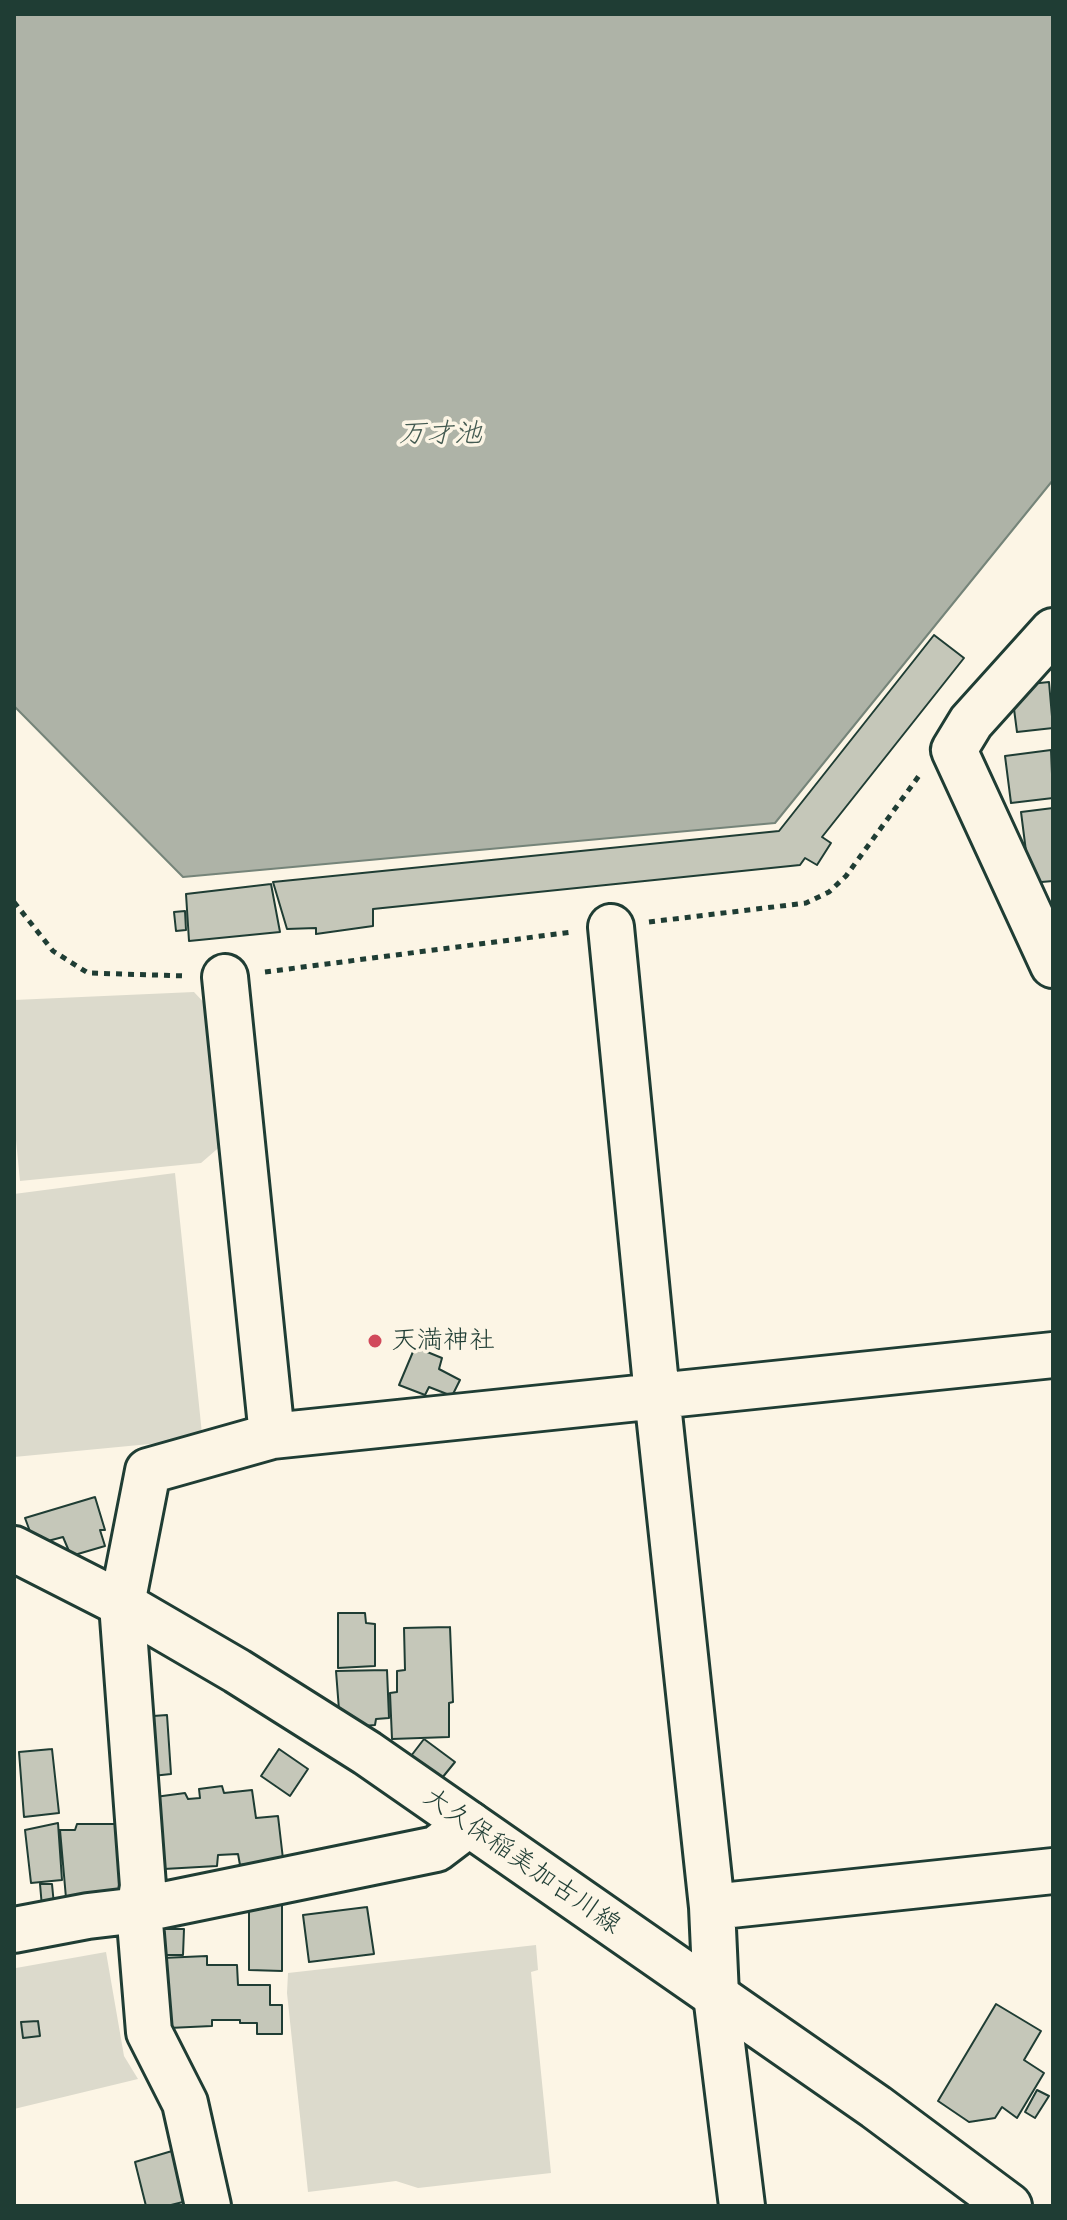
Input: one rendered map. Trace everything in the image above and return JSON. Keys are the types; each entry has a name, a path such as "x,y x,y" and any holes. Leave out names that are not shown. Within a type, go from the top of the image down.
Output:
{"street":[{"path":"1053,631 971,722 954,750 1053,965"},
{"path":"611,927 712,1907 716,1995 742,2206"},
{"path":"225,977 272,1436"},
{"path":"208,2206 185,2103 149,2032 139,1910 143,1886 122,1604 148,1471 272,1436 1053,1355"},
{"name":"大久保稲美加古川線","path":"14,1549 122,1604 237,1671 367,1753 876,2107 1009,2206"},
{"path":"14,1930 139,1910 436,1849 469,1824"},
{"path":"712,1907 1053,1871"}],"path":[{"path":"14,902 53,951 88,973 225,977 806,903 829,892 846,876 922,773 954,750"}],"shaded area":[{"path":"194,992 208,1007 223,1144 201,1163 20,1181 14,1120 14,1000"},
{"path":"175,1173 202,1434 181,1441 14,1457 14,1194"},
{"path":"536,1945 538,1970 531,1972 551,2173 418,2188 396,2181 308,2192 287,1993 288,1973"},
{"path":"106,1952 124,2056 138,2079 14,2109 14,1964 16,1968"}],"water":[{"name":"万才池","path":"14,14 1053,14 1053,480 775,823 183,877 14,706"}],"building":[{"path":"934,635 964,658 822,837 831,843 817,865 805,858 800,865 373,909 373,926 316,934 316,928 287,929 273,882 779,831"},
{"path":"1049,682 1053,728 1017,732 1011,686"},
{"path":"1051,750 1053,798 1011,803 1005,756"},
{"path":"1053,808 1053,881 1030,883 1021,812"},
{"path":"271,884 280,932 189,941 186,894"},
{"path":"185,911 186,930 176,931 174,912"},
{"path":"415,1347 442,1358 439,1369 460,1380 452,1396 429,1387 425,1395 399,1385"},
{"path":"95,1497 105,1530 100,1530 105,1546 71,1556 63,1537 44,1542 41,1536 32,1537 25,1518"},
{"path":"338,1613 365,1613 366,1623 375,1624 375,1666 338,1668"},
{"path":"450,1627 453,1702 449,1703 449,1737 392,1739 390,1693 397,1692 397,1671 405,1670 404,1628"},
{"path":"387,1670 389,1718 376,1719 375,1725 364,1726 339,1710 336,1671"},
{"path":"167,1715 171,1774 143,1777 139,1717"},
{"path":"424,1739 455,1762 442,1778 411,1756"},
{"path":"52,1749 59,1813 24,1817 19,1752"},
{"path":"279,1749 308,1769 290,1796 261,1776"},
{"path":"222,1786 224,1793 252,1790 256,1818 278,1816 283,1859 240,1865 238,1854 218,1855 217,1866 164,1869 155,1797 185,1793 188,1799 200,1798 199,1789"},
{"path":"58,1823 62,1880 31,1883 25,1830"},
{"path":"77,1824 131,1824 136,1893 66,1898 60,1830 75,1830"},
{"path":"40,1884 52,1884 54,1905 42,1907"},
{"path":"249,1904 282,1904 282,1971 249,1970"},
{"path":"367,1907 374,1954 309,1962 303,1915"},
{"path":"158,1929 184,1929 183,1955 158,1955"},
{"path":"207,1956 207,1965 237,1965 238,1985 270,1985 270,2005 282,2005 282,2034 257,2034 257,2023 240,2023 240,2020 212,2020 212,2026 169,2028 162,1958"},
{"path":"996,2004 1041,2031 1024,2060 1044,2073 1017,2118 1002,2107 995,2118 969,2122 938,2101"},
{"path":"38,2021 40,2036 23,2038 21,2022"},
{"path":"1037,2090 1049,2096 1035,2118 1025,2112"},
{"path":"172,2151 187,2201 167,2206 146,2206 135,2162"}],"place":[{"name":"天満神社","path":"375,1341"}]}
